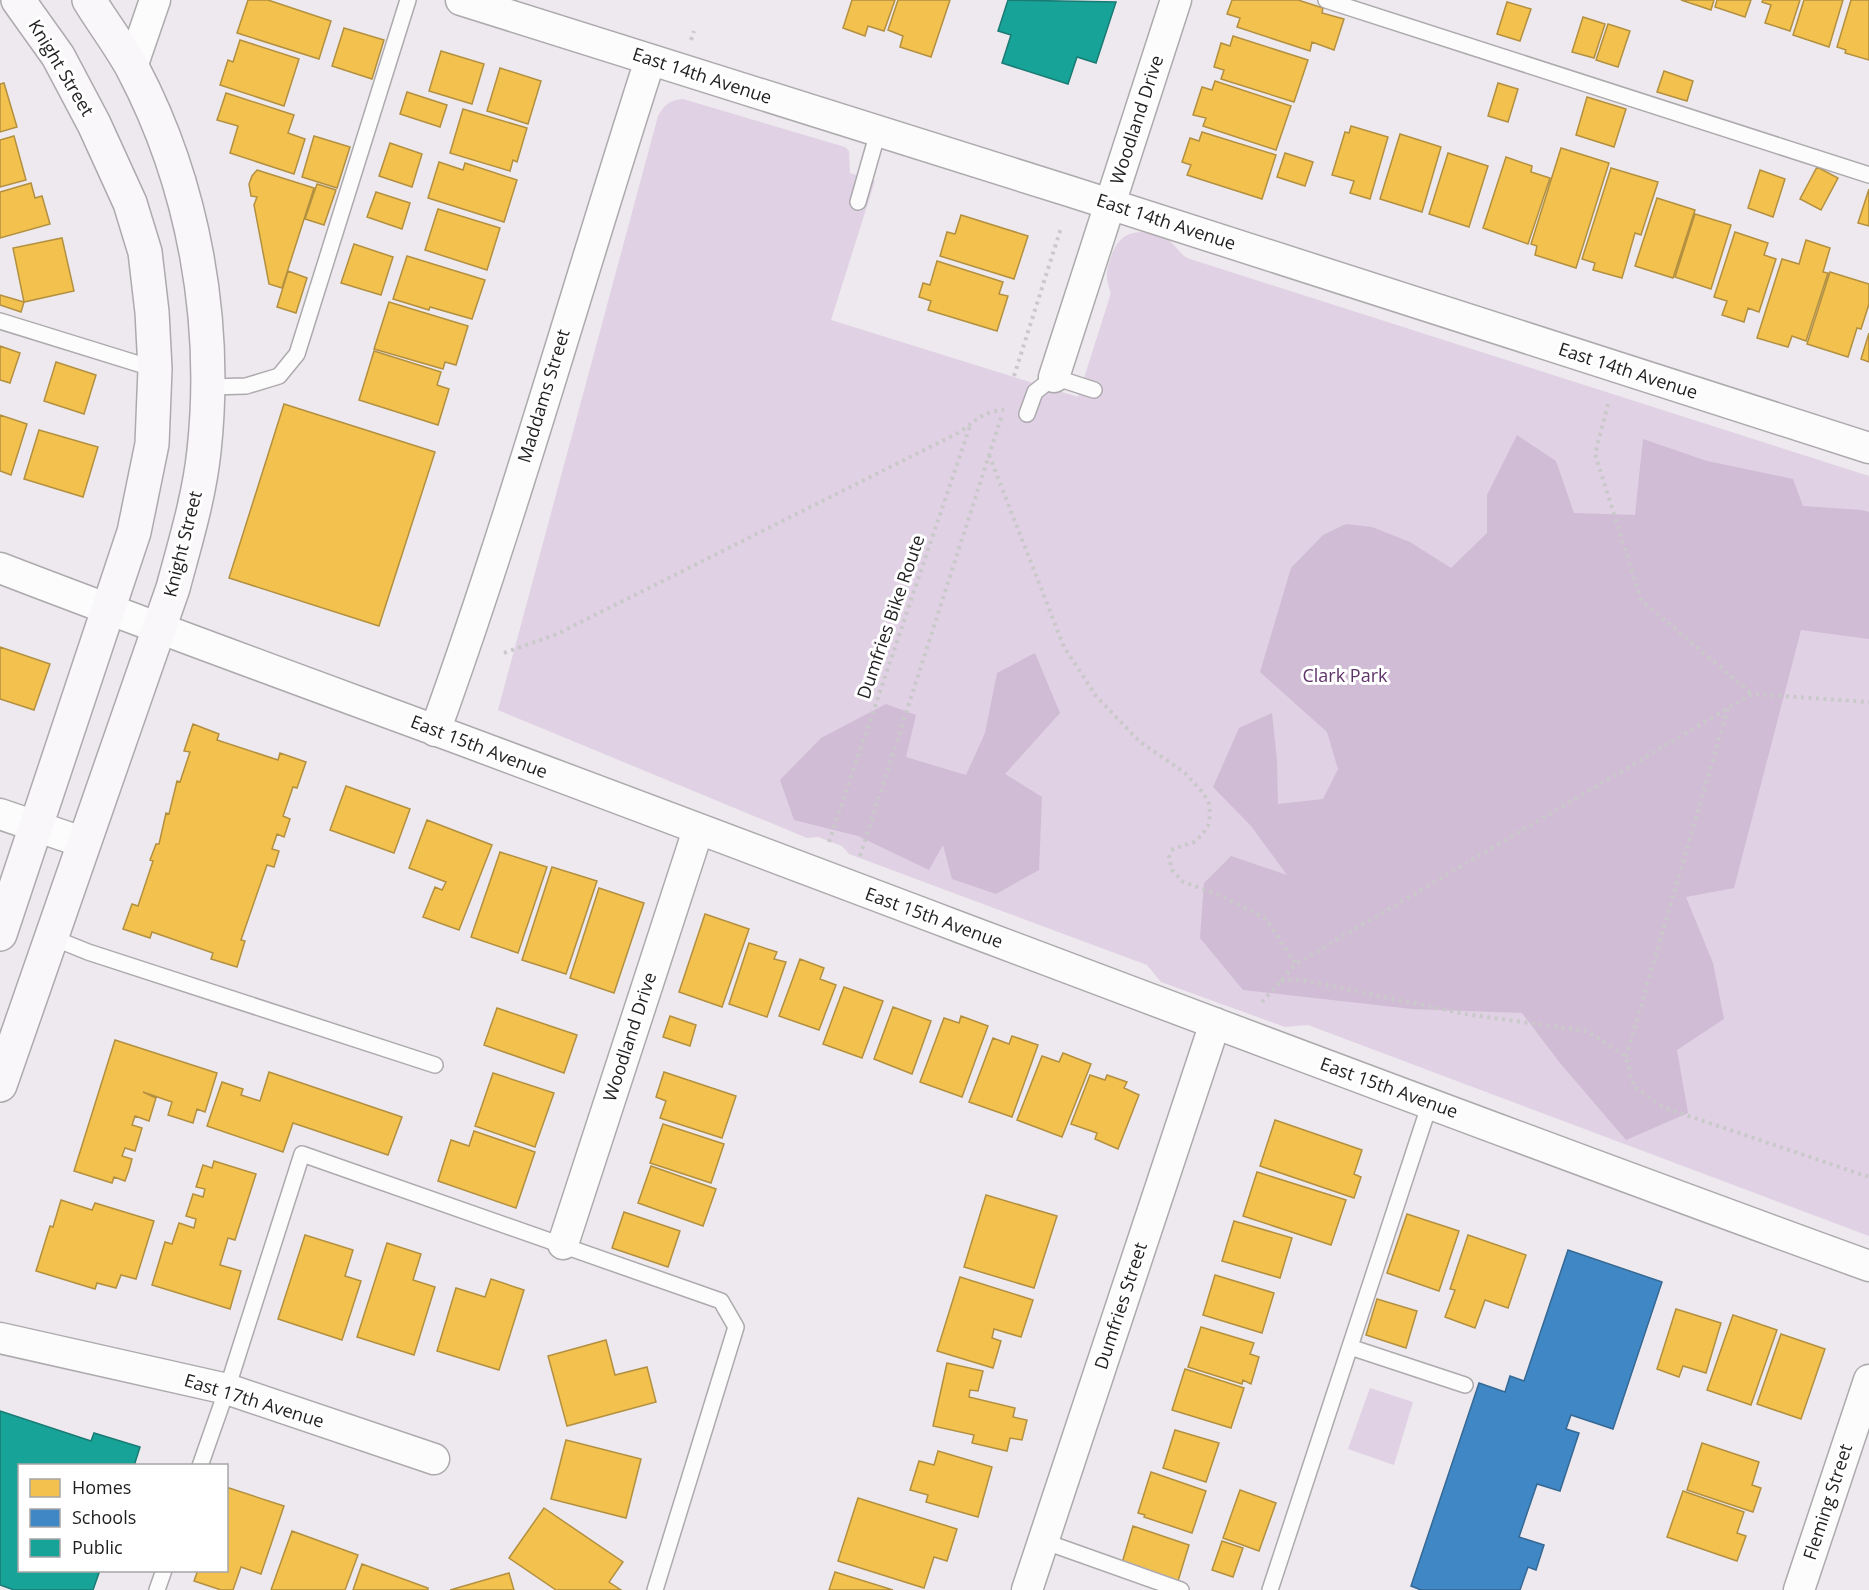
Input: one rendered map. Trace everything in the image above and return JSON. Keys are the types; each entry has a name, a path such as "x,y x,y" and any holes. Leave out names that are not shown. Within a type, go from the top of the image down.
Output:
{"main road":[{"name":"Knight Street","path":"0,934 126,558 140,506 152,444 155,369 153,312 144,252 130,203 94,124 58,56 18,0"},
{"name":"Knight Street","path":"0,1085 173,588 192,516 204,453 209,387 206,313 195,247 178,180 155,114 132,67 89,0"}],"street":[{"path":"132,67 155,0"},
{"name":"East 14th Avenue","path":"461,0 1109,204 1869,448"},
{"name":"Woodland Drive","path":"1054,377 1176,0"},
{"name":"Maddams Street","path":"435,731 526,457 650,60"},
{"name":"East 15th Avenue","path":"0,568 1869,1266"},
{"path":"0,814 85,843"},
{"name":"Woodland Drive","path":"563,1244 698,830"},
{"name":"Dumfries Street","path":"1027,1590 1215,1023"},
{"name":"East 17th Avenue","path":"0,1338 227,1389 434,1459"},
{"name":"Fleming Street","path":"1799,1590 1869,1380"}],"lane":[{"path":"209,387 246,386 279,376 297,354 408,0"},
{"path":"1326,0 1869,175"},
{"path":"858,202 878,132"},
{"path":"0,321 155,369"},
{"path":"1027,414 1035,392 1054,377 1094,390"},
{"path":"51,937 99,956 435,1065"},
{"path":"1270,1590 1430,1103"},
{"path":"201,1464 302,1154 721,1300 736,1327 655,1590"},
{"path":"1350,1347 1465,1385"},
{"path":"1043,1541 1181,1590"},
{"path":"157,1590 163,1572"}],"path":[{"path":"1014,376 1061,228"},
{"path":"850,886 1006,399"},
{"path":"1608,404 1595,454 1641,600 1752,694"},
{"path":"504,653 556,634 971,425 986,412 1003,410 1027,414"},
{"name":"Dumfries Bike Route","path":"818,875 971,425"},
{"path":"989,455 1064,648 1096,696 1140,742 1185,773 1204,794 1209,804 1208,826 1194,842 1173,849 1169,857 1172,870 1183,882 1217,894 1264,918 1296,964"},
{"path":"1262,1002 1296,964 1752,694 1869,702"},
{"path":"1728,707 1626,1057 1634,1087 1665,1108 1869,1177"},
{"path":"1280,981 1303,980 1465,1014 1587,1031 1626,1057"}],"green space":[{"name":"Clark Park","path":"683,99 845,147 849,151 850,173 875,181 831,320 1078,397 1111,293 1107,275 1115,247 1120,240 1133,233 1149,233 1167,239 1187,258 1869,476 1869,1236 1308,1025 1285,1027 1161,982 1147,965 849,854 842,846 818,837 807,838 498,710 658,116 668,104"},
{"path":"1517,435 1556,461 1574,513 1635,515 1643,439 1707,461 1793,479 1803,506 1869,512 1869,639 1801,630 1734,888 1686,897 1713,963 1724,1019 1677,1050 1688,1113 1626,1140 1560,1063 1522,1013 1412,1009 1243,990 1200,938 1204,883 1231,856 1287,875 1251,826 1213,787 1239,728 1272,713 1277,761 1278,804 1323,799 1338,769 1327,732 1260,672 1291,568 1323,535 1346,524 1372,527 1410,542 1451,568 1487,533 1487,495"},
{"path":"1035,653 1060,713 1005,774 1042,797 1039,870 996,894 952,879 943,845 929,870 858,836 794,820 780,780 821,738 886,704 916,715 906,757 966,775 985,733 997,673"},
{"path":"1370,1388 1413,1402 1394,1465 1348,1449"}],"building: Homes":[{"path":"248,0 268,0 331,21 319,59 237,33"},
{"path":"852,0 895,0 884,31 868,26 865,36 843,28"},
{"path":"898,0 950,0 931,57 900,47 903,36 888,30"},
{"path":"1232,0 1298,0 1323,8 1322,13 1344,19 1334,50 1312,42 1310,51 1237,27 1240,18 1227,14"},
{"path":"1681,0 1714,0 1711,10"},
{"path":"1717,0 1751,0 1745,17 1715,7"},
{"path":"1763,0 1800,0 1790,31 1765,23 1771,5 1762,2"},
{"path":"1804,0 1843,0 1829,47 1793,35"},
{"path":"1851,0 1869,0 1869,60 1845,53 1846,50 1837,47"},
{"path":"1507,2 1531,9 1520,41 1497,34"},
{"path":"1583,17 1605,24 1594,58 1572,52"},
{"path":"1608,24 1630,31 1618,67 1596,60"},
{"path":"344,28 384,40 372,79 332,66"},
{"path":"1233,36 1308,60 1294,102 1221,79 1224,70 1214,67 1221,43 1230,46"},
{"path":"240,40 299,59 284,106 220,85 228,60 233,62"},
{"path":"441,51 484,64 472,104 429,91"},
{"path":"500,68 541,81 528,124 487,111"},
{"path":"1664,71 1693,81 1687,101 1657,92"},
{"path":"1215,81 1291,106 1276,150 1203,126 1206,118 1193,115 1202,87 1212,90"},
{"path":"4,83 17,127 0,132 0,84"},
{"path":"1498,83 1518,89 1508,122 1488,116"},
{"path":"407,92 447,105 440,127 400,114"},
{"path":"226,93 294,115 288,133 305,139 294,174 230,153 238,126 217,120"},
{"path":"1587,97 1626,109 1614,147 1576,135"},
{"path":"463,109 527,128 517,162 513,160 510,171 450,153"},
{"path":"1351,126 1388,137 1370,199 1350,193 1354,181 1332,175 1345,132 1349,133"},
{"path":"1202,132 1276,155 1262,199 1187,175 1191,165 1182,162 1190,138 1199,141"},
{"path":"1400,134 1441,147 1422,212 1380,199"},
{"path":"14,136 26,180 0,187 0,140"},
{"path":"314,136 350,147 337,188 302,177"},
{"path":"390,143 422,154 412,187 379,176"},
{"path":"1561,148 1609,163 1576,268 1535,255 1537,246 1531,244"},
{"path":"1285,153 1313,162 1305,186 1277,177"},
{"path":"1448,153 1488,166 1469,227 1429,214"},
{"path":"1506,157 1532,166 1531,172 1550,178 1528,244 1483,228"},
{"path":"439,162 463,170 465,163 517,180 504,222 428,198"},
{"path":"1817,167 1838,178 1821,210 1800,199"},
{"path":"1611,168 1658,182 1641,235 1635,233 1622,278 1593,270 1595,263 1582,259"},
{"path":"257,170 314,188 282,288 269,284 254,205 257,197 251,196 249,184"},
{"path":"1760,170 1785,179 1773,217 1748,208"},
{"path":"31,183 35,198 42,196 50,224 0,238 0,192"},
{"path":"317,184 336,190 324,225 305,219"},
{"path":"1869,189 1869,226 1858,223"},
{"path":"376,192 410,203 402,229 367,217"},
{"path":"1657,198 1695,210 1673,278 1635,266"},
{"path":"438,209 500,228 487,270 425,250"},
{"path":"1695,214 1731,225 1711,289 1675,277"},
{"path":"961,215 1028,236 1014,279 940,256 947,232 955,234"},
{"path":"1735,232 1768,243 1764,255 1776,259 1759,312 1748,308 1744,322 1722,315 1727,301 1714,297"},
{"path":"62,238 74,291 24,302 13,248"},
{"path":"1806,240 1830,248 1823,272 1828,273 1806,341 1792,336 1788,347 1757,338 1782,259 1799,264"},
{"path":"354,244 393,257 381,295 341,283"},
{"path":"407,256 485,280 472,319 430,307 429,310 393,299"},
{"path":"937,261 1003,282 999,294 1008,296 997,331 928,310 931,301 919,297 923,283 930,285"},
{"path":"288,271 307,278 296,313 277,307"},
{"path":"1830,272 1869,284 1869,304 1861,329 1857,328 1848,357 1807,344"},
{"path":"0,295 24,302 21,312 0,305"},
{"path":"389,302 468,326 456,365 445,362 443,369 374,349"},
{"path":"1869,333 1869,362 1861,359"},
{"path":"0,346 20,353 10,383 0,380"},
{"path":"374,351 441,372 437,385 449,389 438,425 359,400"},
{"path":"56,362 96,375 84,414 44,401"},
{"path":"284,404 435,452 379,626 229,578"},
{"path":"0,415 27,424 11,475 0,471"},
{"path":"39,430 98,447 83,497 24,479"},
{"path":"0,647 50,664 34,710 0,699"},
{"path":"193,724 219,734 217,740 278,760 280,753 306,762 297,788 293,787 283,816 290,819 284,837 277,834 272,849 279,851 274,867 267,865 241,940 245,941 237,967 211,959 213,953 152,932 150,938 123,929 132,904 138,906 153,861 150,860 156,844 159,844 166,813 169,814 177,781 180,782 190,752 184,751"},
{"path":"346,786 410,809 394,853 330,830"},
{"path":"427,820 492,845 459,930 423,917 435,887 442,890 446,882 409,868"},
{"path":"500,852 547,867 518,953 471,937"},
{"path":"552,867 597,881 566,974 522,960"},
{"path":"599,888 644,903 614,993 570,978"},
{"path":"705,914 749,929 722,1007 679,992"},
{"path":"749,943 777,952 774,959 786,962 767,1017 729,1004"},
{"path":"800,959 824,968 820,979 836,985 819,1030 779,1016"},
{"path":"844,987 883,1001 862,1058 823,1044"},
{"path":"893,1007 931,1021 912,1074 874,1059"},
{"path":"497,1008 577,1035 564,1073 484,1045"},
{"path":"670,1016 696,1025 690,1046 663,1037"},
{"path":"961,1016 988,1026 962,1097 920,1082 944,1018 959,1023"},
{"path":"1012,1036 1038,1045 1012,1117 969,1102 993,1038 1009,1044"},
{"path":"115,1040 217,1073 205,1112 197,1109 193,1123 168,1115 172,1102 143,1092 156,1098 149,1121 135,1116 132,1125 142,1128 135,1151 125,1148 122,1156 132,1159 129,1170 125,1181 114,1177 112,1183 74,1171"},
{"path":"1063,1053 1091,1064 1062,1137 1017,1120 1042,1056 1059,1062"},
{"path":"269,1072 402,1117 388,1155 293,1123 283,1152 207,1126 222,1082 243,1089 241,1095 260,1101"},
{"path":"664,1072 736,1096 722,1138 660,1118 666,1101 656,1097"},
{"path":"493,1073 554,1093 535,1147 475,1126"},
{"path":"1090,1075 1105,1080 1107,1075 1127,1082 1124,1088 1139,1095 1118,1149 1095,1139 1097,1133 1071,1124"},
{"path":"1275,1120 1362,1150 1354,1174 1361,1177 1354,1198 1260,1166"},
{"path":"663,1124 724,1144 711,1183 650,1163"},
{"path":"474,1131 535,1152 516,1208 438,1181 451,1140 469,1146"},
{"path":"214,1161 256,1174 235,1240 228,1238 220,1265 241,1271 230,1309 152,1285 165,1242 172,1244 179,1223 194,1228 196,1219 186,1216 193,1194 203,1197 205,1189 196,1187 203,1165 212,1168"},
{"path":"651,1166 716,1189 703,1226 638,1203"},
{"path":"1257,1172 1346,1200 1331,1245 1243,1216"},
{"path":"986,1195 1057,1216 1034,1288 964,1267"},
{"path":"61,1200 92,1210 95,1203 154,1221 136,1279 121,1275 116,1288 97,1283 95,1289 36,1271"},
{"path":"624,1212 680,1231 668,1267 612,1248"},
{"path":"1407,1214 1459,1231 1439,1291 1387,1273"},
{"path":"1234,1221 1292,1238 1280,1278 1222,1261"},
{"path":"305,1235 353,1250 345,1276 361,1281 342,1340 278,1319"},
{"path":"1468,1235 1526,1255 1508,1308 1485,1300 1475,1328 1445,1317 1455,1290 1450,1289"},
{"path":"387,1243 421,1254 413,1280 435,1287 414,1355 357,1337"},
{"path":"1215,1275 1274,1293 1262,1333 1203,1315"},
{"path":"960,1277 1033,1300 1021,1337 994,1329 992,1338 1001,1341 993,1368 937,1351"},
{"path":"491,1279 524,1290 499,1370 437,1351 456,1288 485,1297"},
{"path":"1377,1299 1417,1311 1406,1348 1366,1335"},
{"path":"1676,1309 1721,1323 1706,1373 1683,1366 1679,1377 1657,1369"},
{"path":"1733,1315 1777,1330 1751,1405 1707,1390"},
{"path":"1201,1327 1254,1343 1250,1354 1259,1357 1251,1384 1243,1380 1242,1384 1188,1367"},
{"path":"1781,1334 1825,1349 1801,1419 1757,1404"},
{"path":"606,1340 615,1375 647,1367 656,1402 567,1426 548,1356"},
{"path":"947,1363 983,1371 978,1391 970,1390 969,1397 1015,1408 1013,1417 1027,1420 1022,1440 1010,1438 1007,1451 972,1443 974,1435 933,1426"},
{"path":"1185,1369 1244,1388 1231,1428 1172,1410"},
{"path":"1175,1430 1219,1443 1206,1482 1163,1468"},
{"path":"566,1440 641,1459 626,1518 551,1499"},
{"path":"1702,1443 1759,1462 1752,1485 1761,1488 1753,1512 1687,1490"},
{"path":"938,1451 992,1467 978,1517 926,1502 928,1495 910,1490 919,1461 934,1465"},
{"path":"1151,1472 1206,1491 1192,1533 1138,1513"},
{"path":"228,1488 284,1506 261,1574 241,1567 233,1590 221,1590 194,1581 197,1572 228,1572"},
{"path":"1240,1490 1276,1503 1259,1551 1223,1538"},
{"path":"1683,1491 1744,1512 1737,1533 1746,1536 1737,1561 1667,1537"},
{"path":"858,1498 957,1529 947,1561 934,1557 924,1588 838,1561"},
{"path":"544,1508 623,1562 609,1582 621,1590 556,1590 509,1558"},
{"path":"1133,1526 1189,1545 1178,1581 1122,1563"},
{"path":"292,1531 358,1555 345,1590 271,1590"},
{"path":"1222,1541 1243,1548 1233,1577 1212,1570"},
{"path":"362,1564 428,1588 428,1590 353,1590"},
{"path":"835,1572 893,1590 829,1590"},
{"path":"509,1573 514,1590 450,1590"}],"building: Schools":[{"path":"1568,1250 1662,1282 1613,1429 1571,1415 1566,1429 1579,1433 1560,1491 1537,1484 1519,1537 1544,1545 1536,1570 1528,1567 1520,1590 1421,1590 1411,1586 1479,1383 1505,1392 1510,1376 1524,1381"}],"building: Public":[{"path":"1008,0 1116,2 1096,63 1077,57 1068,84 1002,63 1011,35 998,31"},
{"path":"0,1411 91,1441 94,1433 140,1447 135,1464 18,1464 18,1572 99,1572 93,1590 14,1590 0,1585"}]}
